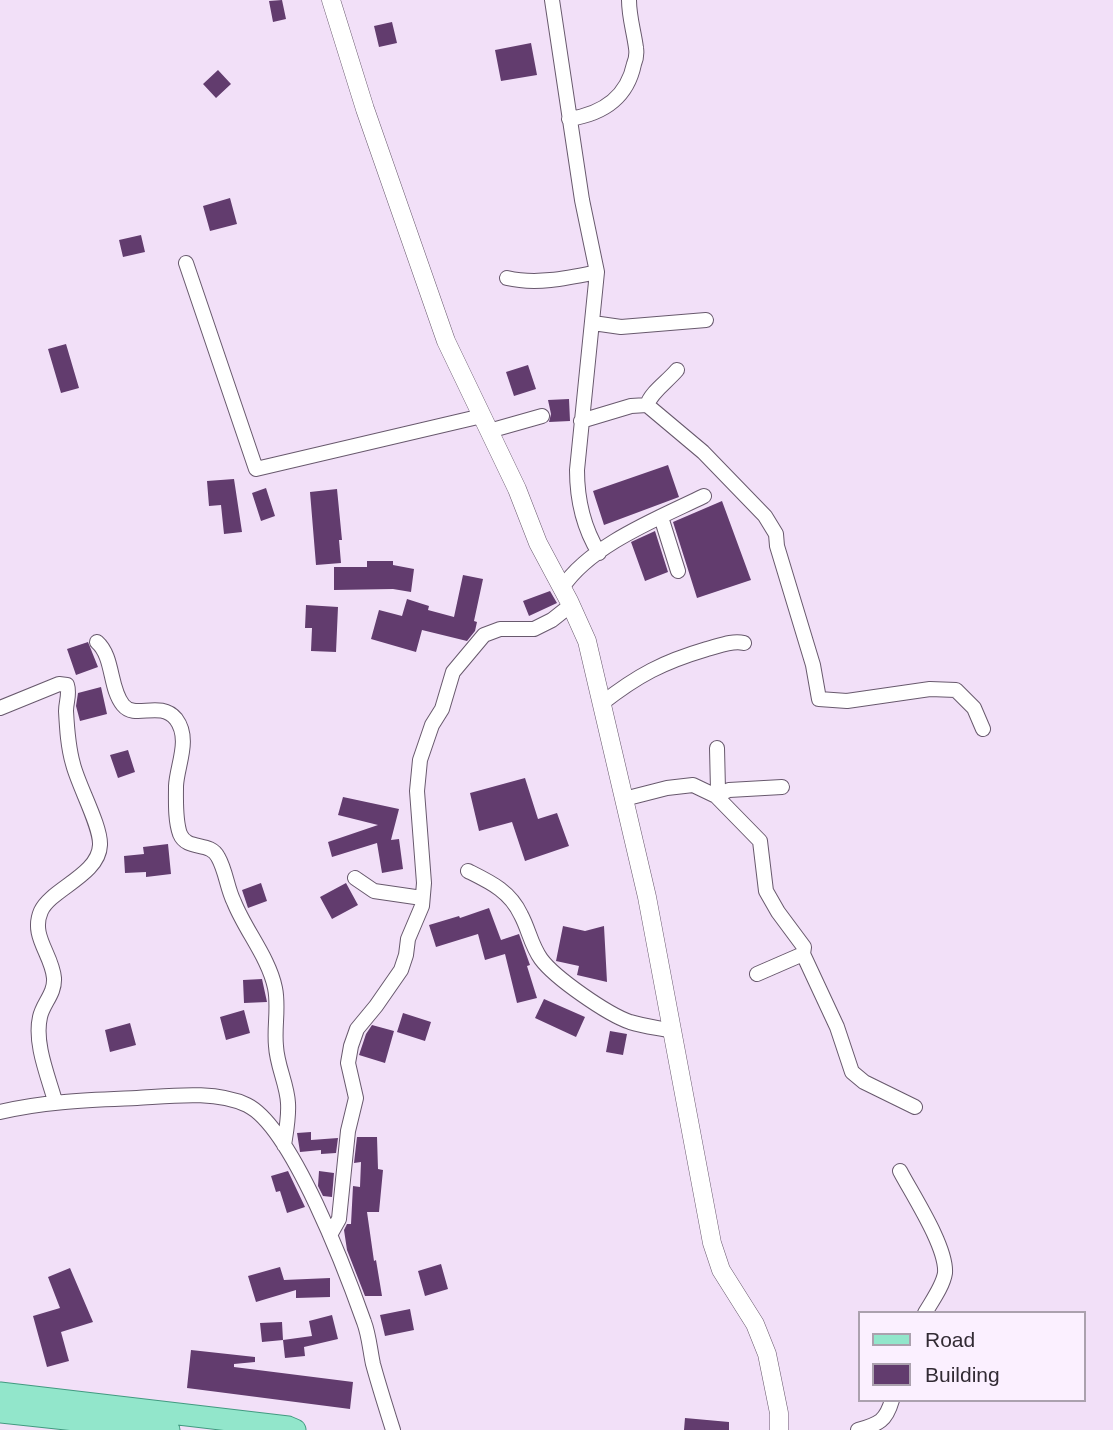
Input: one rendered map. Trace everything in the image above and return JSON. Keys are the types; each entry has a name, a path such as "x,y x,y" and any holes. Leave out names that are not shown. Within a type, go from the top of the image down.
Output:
{"main road":[{"path":"0,1393 288,1427 295,1430"},
{"path":"0,1412 169,1430"}],"street":[{"path":"331,0 365,108 446,341 517,489 538,543 587,641 665,983 712,1242 721,1270 755,1324 767,1354 779,1413 779,1430"},
{"path":"552,0 582,200 597,272 581,421 577,492 589,536 599,552"},
{"path":"569,119 601,110 611,104 620,97 632,78 637,51 629,0"},
{"path":"186,263 256,470 485,423 542,416"},
{"path":"507,278 544,281 597,272"},
{"path":"593,323 621,327 706,320"},
{"path":"647,405 650,395 664,387 677,370"},
{"path":"581,421 631,406 647,405 713,461 765,516 776,534 776,546 813,665 819,699 847,701 930,689 956,690 974,708 983,729"},
{"path":"562,588 569,577 617,539 704,496"},
{"path":"661,517 678,571"},
{"path":"330,1235 339,1219 348,1131 356,1098 348,1063 351,1046 357,1029 401,970 408,939 422,906 424,883 417,791 420,760 432,725 442,709 453,672 484,635 500,629 534,629 552,620 571,605"},
{"path":"97,642 104,653 121,703 127,709 165,711 175,718 181,729 183,746 176,785 176,816 182,837 187,843 208,847 218,855 235,905 275,987 275,1045 288,1103 284,1145"},
{"path":"601,704 665,662 691,652 744,643"},
{"path":"0,708 59,684 67,685 69,692 66,707 73,765 101,844 97,858 89,868 42,909 39,919 40,940 54,977 53,989 40,1015 38,1029 55,1101"},
{"path":"715,795 718,790 717,748"},
{"path":"624,799 667,788 693,785 715,795 760,841 766,891 804,947 803,954 837,1027 852,1072 864,1082 915,1107"},
{"path":"715,795 729,790 782,787"},
{"path":"468,871 506,892 521,914 528,936 541,959 552,971 592,1000 629,1021 672,1031"},
{"path":"355,878 374,891 422,898"},
{"path":"757,974 803,954"},
{"path":"0,1112 55,1101 173,1096 220,1097 249,1106 271,1125 284,1145 330,1235 366,1325 373,1364 393,1430"},
{"path":"900,1171 939,1244 944,1263 945,1275 926,1311"},
{"path":"858,1430 888,1416 892,1402"}],"building":[{"path":"282,0 286,19 273,22 269,1"},
{"path":"392,22 397,43 379,47 374,26"},
{"path":"531,43 537,75 501,81 495,50"},
{"path":"218,70 231,84 216,98 203,84"},
{"path":"230,198 237,224 210,231 203,206"},
{"path":"141,235 145,252 123,257 119,240"},
{"path":"66,344 79,388 61,393 48,349"},
{"path":"528,365 536,389 514,396 506,372"},
{"path":"569,399 570,421 549,422 551,414 548,400"},
{"path":"668,465 679,497 604,525 593,491"},
{"path":"234,479 242,532 224,534 221,505 209,506 207,481"},
{"path":"266,488 275,516 261,521 252,493"},
{"path":"337,489 342,540 339,540 341,563 316,565 310,492"},
{"path":"722,501 751,580 697,598 673,522"},
{"path":"655,531 668,572 645,581 631,542"},
{"path":"367,561 393,561 393,565 414,569 411,592 393,589 334,590 334,567 367,567"},
{"path":"463,575 483,579 474,621 477,622 475,631 467,641 422,630 416,652 371,639 379,610 402,616 407,599 429,606 428,610 454,617"},
{"path":"550,591 557,603 529,616 523,601"},
{"path":"306,605 338,607 336,652 311,651 312,628 305,628"},
{"path":"88,642 98,667 76,675 67,649"},
{"path":"101,687 107,714 80,721 76,706 78,693"},
{"path":"128,750 135,772 118,778 110,755"},
{"path":"525,778 538,819 557,813 569,846 525,861 512,822 479,831 470,793"},
{"path":"343,797 399,809 391,840 399,839 403,869 382,873 377,843 332,857 328,842 378,825 338,815"},
{"path":"168,844 171,874 146,877 146,872 125,873 124,856 144,854 143,847"},
{"path":"261,883 267,901 248,908 242,890"},
{"path":"346,883 358,905 332,919 320,897"},
{"path":"489,908 501,940 519,934 530,965 527,966 537,998 517,1003 505,954 485,960 478,934 436,947 429,925"},
{"path":"563,926 585,931 604,926 607,982 577,975 579,966 556,961"},
{"path":"262,979 267,1002 244,1003 243,980"},
{"path":"544,999 585,1017 576,1037 535,1018"},
{"path":"244,1010 250,1033 226,1040 220,1017"},
{"path":"403,1013 431,1022 425,1041 397,1032"},
{"path":"130,1023 136,1045 110,1052 105,1030"},
{"path":"372,1025 394,1031 385,1063 359,1055"},
{"path":"610,1031 627,1034 623,1055 606,1052"},
{"path":"311,1132 311,1140 338,1138 336,1153 321,1154 321,1150 300,1152 297,1133"},
{"path":"357,1137 377,1137 378,1169 383,1170 379,1212 367,1212 382,1296 365,1296 347,1250 344,1230 347,1224 351,1224 353,1186 360,1187 361,1162 354,1163"},
{"path":"288,1171 305,1207 287,1213 280,1191 276,1192 271,1176"},
{"path":"319,1171 334,1173 332,1197 323,1196 318,1186"},
{"path":"441,1264 448,1289 425,1296 418,1271"},
{"path":"280,1267 284,1280 330,1278 330,1297 296,1298 296,1290 256,1302 248,1276"},
{"path":"70,1268 93,1322 61,1332 69,1361 47,1367 33,1316 60,1308 48,1277"},
{"path":"410,1309 414,1330 385,1336 380,1315"},
{"path":"332,1315 338,1339 304,1347 305,1356 285,1358 283,1340 312,1336 309,1321"},
{"path":"282,1322 283,1340 262,1342 260,1323"},
{"path":"191,1350 255,1357 255,1362 234,1364 234,1367 353,1382 350,1409 187,1388"},
{"path":"685,1418 729,1422 729,1430 684,1430"}]}
